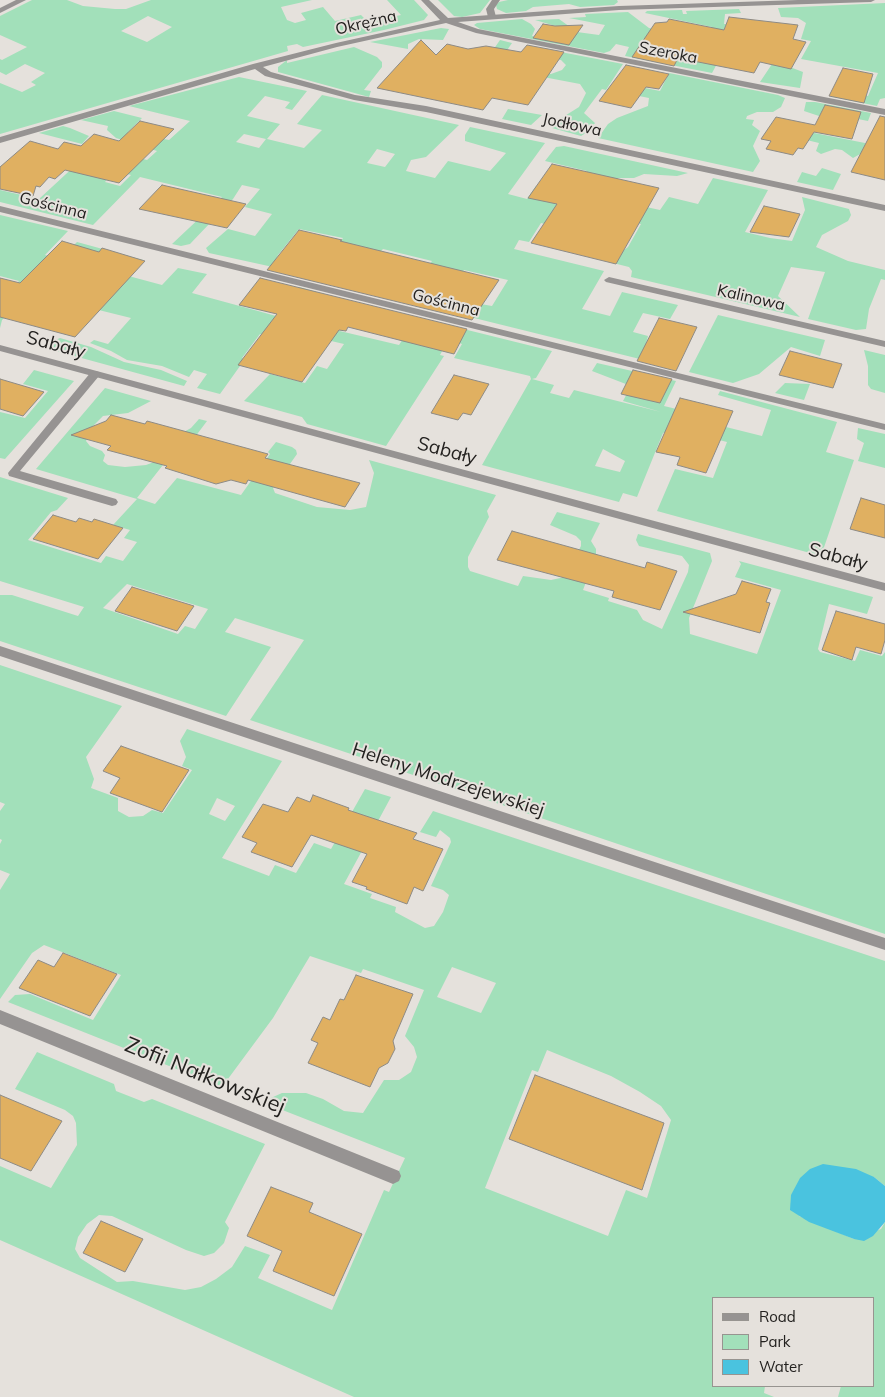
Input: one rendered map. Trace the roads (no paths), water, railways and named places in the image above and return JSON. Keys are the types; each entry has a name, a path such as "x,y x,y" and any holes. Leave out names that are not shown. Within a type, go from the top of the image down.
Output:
{"street":[{"path":"0,11 22,0"},
{"path":"425,0 446,21"},
{"path":"492,18 490,9 496,0"},
{"name":"Okrężna","path":"0,140 256,66 336,45 446,21 619,8 871,0"},
{"name":"Szeroka","path":"446,21 476,31 885,112"},
{"name":"Jodłowa","path":"256,66 268,74 354,97 426,109 885,208"},
{"name":"Gościnna","path":"0,208 885,427"},
{"name":"Kalinowa","path":"609,280 885,344"},
{"name":"Sabały","path":"0,348 885,587"},
{"path":"96,374 13,472 112,502"},
{"name":"Heleny Modrzejewskiej","path":"0,651 885,944"},
{"name":"Zofii Nałkowskiej","path":"0,1017 394,1176"}],"water":[{"path":"823,1164 856,1169 874,1177 885,1186 885,1222 873,1236 864,1241 854,1239 809,1222 790,1210 791,1195 800,1178 810,1169"}]}
